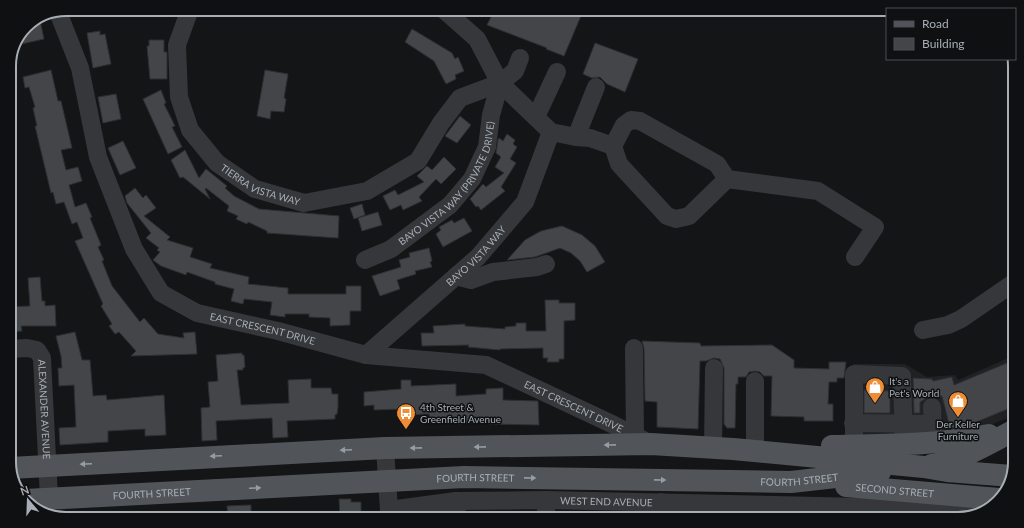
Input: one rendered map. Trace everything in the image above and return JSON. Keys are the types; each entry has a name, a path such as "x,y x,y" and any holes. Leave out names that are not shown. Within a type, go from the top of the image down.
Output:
{"main road":[{"name":"FOURTH STREET","path":"723,449 755,447 854,446 903,434 933,424 965,440 1008,431"},
{"name":"FOURTH STREET","path":"32,499 464,477 791,482 940,464 970,452 1008,433"},
{"path":"1006,475 1000,471 994,463 993,457 995,449 1000,442 1008,436"},
{"name":"FOURTH STREET","path":"16,468 385,448 643,440 723,449 924,466"},
{"path":"924,466 946,471 1006,475"},
{"path":"911,506 1006,475"},
{"name":"SECOND STREET","path":"791,482 911,506 992,499"}],"street":[{"name":"TIERRA VISTA WAY","path":"188,16 177,46 179,97 190,130 217,163 255,189 304,203 367,192 418,161 441,123 460,98 500,83"},
{"path":"451,16 477,39 500,83 551,132 613,146"},
{"name":"EAST CRESCENT DRIVE","path":"60,17 80,68 98,157 134,248 161,293 197,313 278,331 366,355 486,365 643,440"},
{"path":"500,83 514,71 520,58"},
{"path":"536,117 557,72"},
{"name":"BAYO VISTA WAY (PRIVATE DRIVE)","path":"365,260 391,249 450,205 472,178 487,147 491,115 500,83"},
{"path":"583,138 596,87"},
{"path":"727,179 689,216 676,219 666,216 619,164 613,146 624,125 631,120 640,121 717,164 727,179 818,191 875,227 855,257"},
{"name":"BAYO VISTA WAY","path":"366,355 478,257 525,202 551,132"},
{"path":"456,276 471,280 492,272 537,267 546,264"},
{"path":"923,330 948,325 961,319 1008,287"},
{"name":"ALEXANDER AVENUE","path":"16,349 27,348 37,350 42,358 49,498"},
{"path":"634,348 643,440"},
{"path":"714,368 723,449"},
{"path":"853,422 903,434 902,376 854,374 853,422 854,446"},
{"path":"755,381 755,447"},
{"path":"385,448 389,512"},
{"path":"546,500 546,512"},
{"name":"WEST END AVENUE","path":"403,512 456,501 546,500 661,510 911,506"},
{"path":"456,501 457,512"}],"shaded area":[{"path":"1008,358 1008,418 978,430 948,436 850,434 853,364 905,364 927,377 955,375 958,380"}],"building":[{"path":"492,16 581,16 564,56 487,25"},
{"path":"41,23 44,39 21,44 26,35"},
{"path":"412,29 452,53 455,59 458,57 464,71 455,75 456,79 446,84 434,61 405,42"},
{"path":"100,31 100,35 105,34 111,64 93,68 87,33"},
{"path":"149,40 164,40 164,52 167,52 167,79 150,79 147,46 149,46"},
{"path":"595,43 638,59 625,92 607,84 600,77 592,78 583,74"},
{"path":"51,70 58,101 61,101 72,148 61,150 66,170 78,167 82,181 69,185 75,207 86,203 92,217 90,218 101,245 98,247 104,260 102,261 112,286 140,322 144,318 158,334 184,338 183,333 195,332 197,354 131,356 136,351 119,332 115,334 109,326 112,324 101,306 103,304 75,241 83,238 77,222 72,224 64,202 56,204 53,192 51,193 35,126 37,126 33,108 35,107 29,87 25,88 23,77"},
{"path":"265,70 288,74 284,98 286,99 284,112 271,111 270,119 257,116"},
{"path":"161,90 166,103 164,104 175,126 172,127 182,147 168,154 143,99"},
{"path":"116,94 121,119 103,123 98,97"},
{"path":"460,116 471,125 457,143 445,136"},
{"path":"507,134 515,140 513,144 517,147 510,159 516,163 501,187 505,191 481,210 478,206 476,207 470,199 483,184 486,187 504,173 495,167 501,157 496,153 499,138 503,141"},
{"path":"123,141 136,168 120,175 108,148"},
{"path":"185,150 199,178 206,169 227,186 225,188 234,196 259,209 339,216 338,238 267,233 267,231 248,222 247,224 236,219 238,216 227,211 229,206 206,188 205,189 210,199 183,177 180,178 171,160"},
{"path":"444,157 456,169 441,184 436,179 419,197 422,201 403,210 401,205 390,210 383,196 395,190 398,195 424,182 417,176 427,166 432,170"},
{"path":"135,188 143,198 146,195 156,208 144,216 170,237 167,240 193,248 190,257 212,264 210,268 249,277 248,284 288,288 288,294 346,294 346,286 361,286 361,311 350,311 350,325 330,326 330,318 309,317 309,314 285,314 285,317 270,315 272,302 244,299 243,304 231,301 234,289 215,284 215,282 187,272 186,275 161,266 153,260 160,252 157,250 159,248 146,238 151,233 127,203 125,196"},
{"path":"362,204 365,215 354,219 350,208"},
{"path":"378,212 382,225 362,231 358,218"},
{"path":"464,218 472,231 443,247 436,234 441,230 439,227 452,220 454,223"},
{"path":"562,226 582,235 595,246 605,262 587,272 580,261 571,253 560,248 535,257 507,260 525,240 541,231"},
{"path":"429,248 432,267 415,271 416,274 397,280 400,289 380,296 372,276 401,267 399,260 410,257 409,253"},
{"path":"40,277 42,301 45,301 45,306 55,305 56,326 21,326 22,331 16,332 16,307 30,306 28,278"},
{"path":"545,300 559,300 559,303 575,303 575,320 564,321 564,359 559,359 559,362 547,362 548,358 543,358 543,348 500,350 468,347 469,345 422,346 421,333 434,333 433,326 465,324 465,326 505,329 505,327 516,326 516,323 526,323 526,331 546,331"},
{"path":"75,332 82,360 90,360 93,396 106,395 107,400 164,395 166,435 145,436 145,429 108,431 108,442 60,445 59,428 76,427 74,385 59,386 58,368 62,368 61,356 56,336"},
{"path":"642,341 700,343 701,346 772,345 794,360 794,368 829,369 829,362 846,362 844,378 837,378 837,382 829,382 828,404 833,404 833,421 804,421 804,417 771,416 772,376 764,376 760,372 755,371 749,372 746,377 738,377 738,384 736,384 735,428 727,428 724,424 724,368 720,359 714,358 706,361 700,361 698,429 657,427 657,402 645,401 644,348"},
{"path":"242,353 242,355 244,355 245,367 243,370 237,370 241,405 289,403 288,380 311,379 311,388 331,388 332,394 338,394 338,407 335,419 287,421 288,437 273,438 272,418 216,421 217,440 202,441 201,408 210,407 208,382 218,381 216,355"},
{"path":"1007,363 1008,409 969,425 950,428 942,396 927,398 920,402 920,413 914,413 913,378 932,379 933,381 952,377 954,385"},
{"path":"401,380 411,380 411,386 456,384 456,396 486,394 486,389 503,388 503,400 538,401 539,425 489,424 489,418 470,419 470,423 459,424 459,422 430,423 429,414 402,415 402,409 374,410 374,405 364,406 364,392 401,389"},
{"name":"It's a Pet's World","path":"864,390 890,391 890,413 864,413"},
{"path":"339,499 351,499 351,502 361,502 361,512 340,512"},
{"path":"251,505 251,512 227,512 227,506"}],"place":[{"name":"It's a Pet's World","path":"875,404"},
{"name":"Der Keller Furniture","path":"958,418"},
{"name":"4th Street & Greenfield Avenue","path":"406,430"}]}
